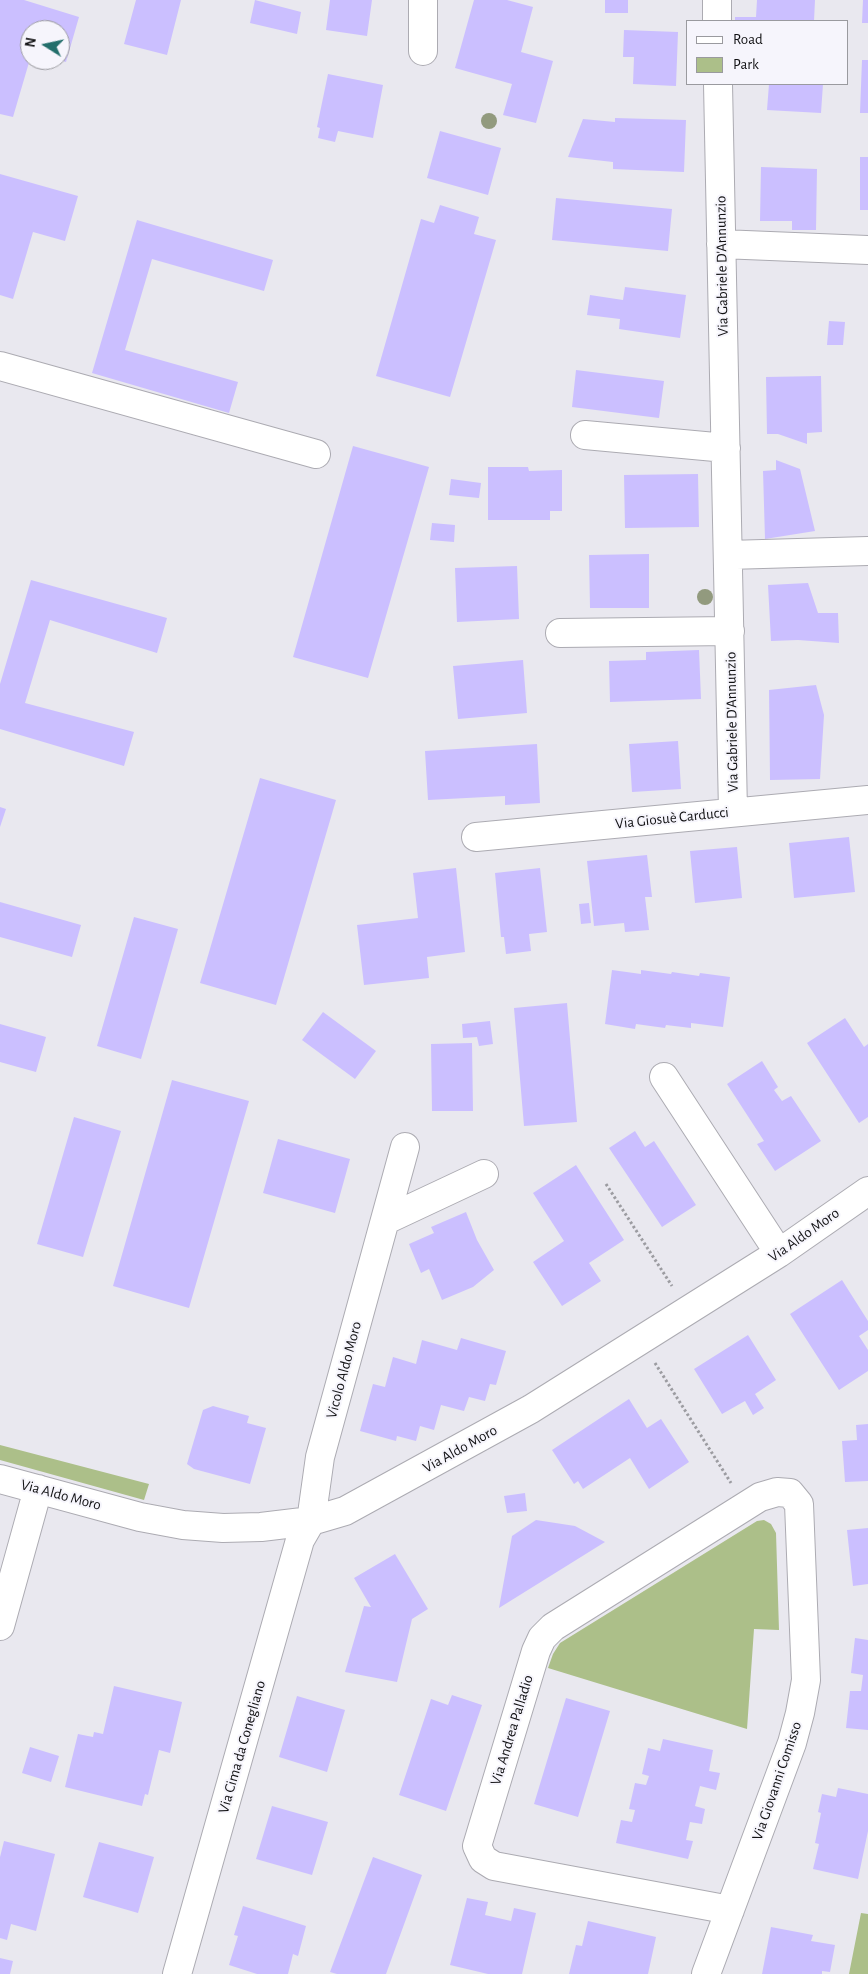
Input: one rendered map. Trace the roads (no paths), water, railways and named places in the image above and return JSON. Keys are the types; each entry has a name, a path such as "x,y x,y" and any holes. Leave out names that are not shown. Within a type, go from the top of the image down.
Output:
{"street":[{"path":"423,0 423,51"},
{"path":"716,0 717,20"},
{"name":"Via Gabriele D'Annunzio","path":"718,85 733,812"},
{"path":"722,244 868,250"},
{"path":"0,366 316,454"},
{"path":"586,435 726,448"},
{"path":"728,554 868,551"},
{"name":"Via Gabriele D'Annunzio","path":"560,633 730,631"},
{"name":"Via Giosuè Carducci","path":"476,837 868,800"},
{"path":"664,1077 779,1253"},
{"name":"Vicolo Aldo Moro","path":"310,1521 320,1457 405,1147"},
{"path":"386,1220 484,1174"},
{"name":"Via Aldo Moro","path":"0,1478 140,1517 183,1525 261,1528 310,1521 345,1511 531,1409 779,1253 868,1190"},
{"path":"0,1626 38,1489"},
{"name":"Via Andrea Palladio","path":"730,1910 494,1866 483,1859 477,1846 536,1650 542,1638 553,1627 760,1497 777,1492 790,1493"},
{"name":"Via Giovanni Comisso","path":"706,1974 792,1744 806,1680 799,1504 790,1493"},
{"name":"Via Cima da Conegliano","path":"177,1974 300,1540 310,1521"}]}
